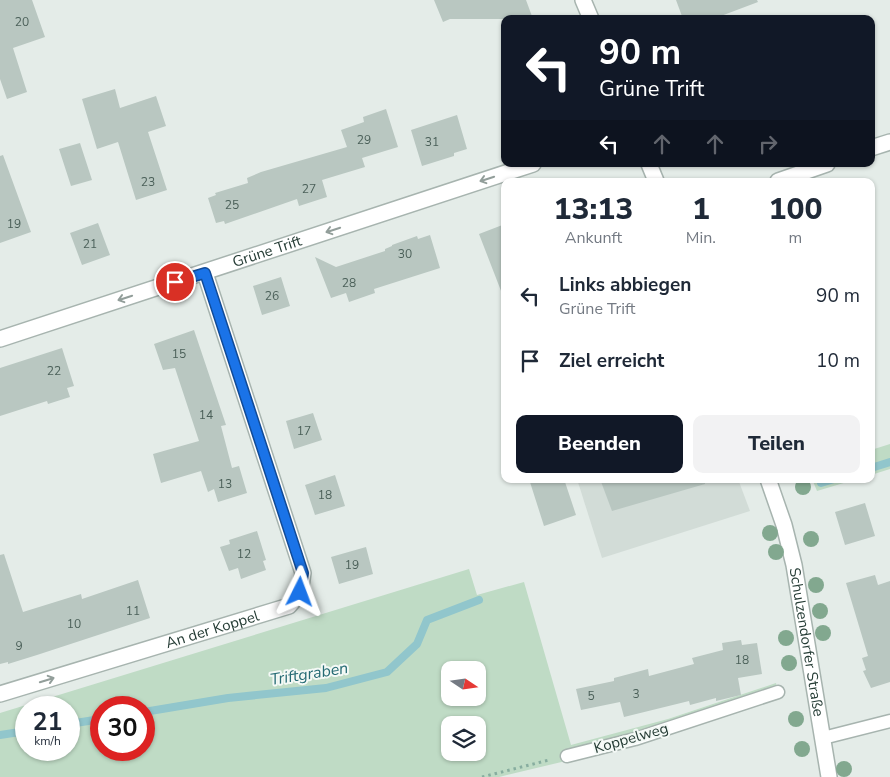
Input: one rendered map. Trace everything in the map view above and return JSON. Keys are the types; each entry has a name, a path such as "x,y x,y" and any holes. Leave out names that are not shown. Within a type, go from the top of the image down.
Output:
{"street":[{"path":"583,0 589,15"},
{"path":"875,147 890,142"},
{"name":"Grüne Trift","path":"0,339 524,167"},
{"path":"787,178 818,167"},
{"name":"An der Koppel","path":"0,694 289,606 300,592 303,573 205,273"},
{"name":"Schulzendorfer Straße","path":"770,483 779,508 794,565 829,777"}],"lane":[{"name":"Koppelweg","path":"567,756 635,739 778,692"},
{"path":"823,738 890,721"}],"path":[{"path":"482,777 567,756"}],"shaded area":[{"path":"578,483 740,483 750,511 602,558"}],"green space":[{"path":"890,444 890,469 875,474 875,449"},
{"path":"814,483 844,483 817,491"},
{"path":"469,569 477,595 524,582 571,745 668,719 776,683 779,697 574,759 499,777 0,777 0,713 15,708 15,761 80,761 80,696 55,696"}],"building":[{"path":"0,0 32,0 45,37 13,48 27,92 7,99 0,79"},
{"path":"434,0 526,0 532,15 501,15 501,19 450,19 443,22"},
{"path":"676,0 757,0 758,2 724,15 682,15"},
{"path":"115,89 120,108 156,96 166,126 148,132 167,190 136,200 118,142 97,149 82,99"},
{"path":"386,109 398,147 362,158 365,167 322,180 327,197 299,206 297,199 225,224 224,221 216,223 208,198 216,195 215,193 248,183 247,178 261,172 347,147 341,130 364,122 363,117"},
{"path":"457,115 467,149 454,153 454,156 422,166 411,130"},
{"path":"80,143 92,180 71,186 59,149"},
{"path":"3,155 31,232 0,243 0,156"},
{"path":"98,223 110,255 82,265 70,233"},
{"path":"501,226 501,291 479,234"},
{"path":"430,235 440,268 374,289 375,293 349,302 346,293 331,298 315,257 336,267 385,251 385,249 392,245 417,236 418,239"},
{"path":"281,277 290,306 262,315 253,286"},
{"path":"194,330 226,425 221,426 232,468 239,466 247,493 218,502 214,489 208,492 201,471 161,483 153,454 199,441 175,368 163,370 154,344"},
{"path":"62,348 74,386 67,388 70,397 48,404 47,401 0,416 0,368"},
{"path":"313,413 322,440 294,449 286,421"},
{"path":"335,475 345,506 315,515 305,485"},
{"path":"530,483 565,483 576,515 544,526"},
{"path":"602,483 705,483 705,484 612,511"},
{"path":"865,503 875,536 845,545 835,512"},
{"path":"257,531 266,560 263,561 266,570 241,579 238,568 229,571 220,547 230,544 229,540"},
{"path":"366,547 373,574 339,584 331,557"},
{"path":"4,554 23,612 81,594 82,599 138,580 150,618 8,664 8,662 0,664 0,555"},
{"path":"875,575 878,585 890,581 890,682 871,688 863,671 866,670 862,658 868,656 846,583"},
{"path":"741,640 742,645 757,643 762,674 738,678 741,695 716,701 716,698 690,705 689,701 624,717 620,702 581,710 576,689 614,681 614,678 648,669 649,676 694,664 692,658 723,650 722,643"}],"waterway":[{"path":"875,467 890,462"},
{"name":"Triftgraben","path":"155,710 228,698 326,688 387,672 417,644 427,620 479,600"},
{"name":"Triftgraben","path":"80,722 90,721"},
{"name":"Triftgraben","path":"0,735 15,733"}],"route":[{"path":"175,282 205,273 303,573 300,592"}]}
